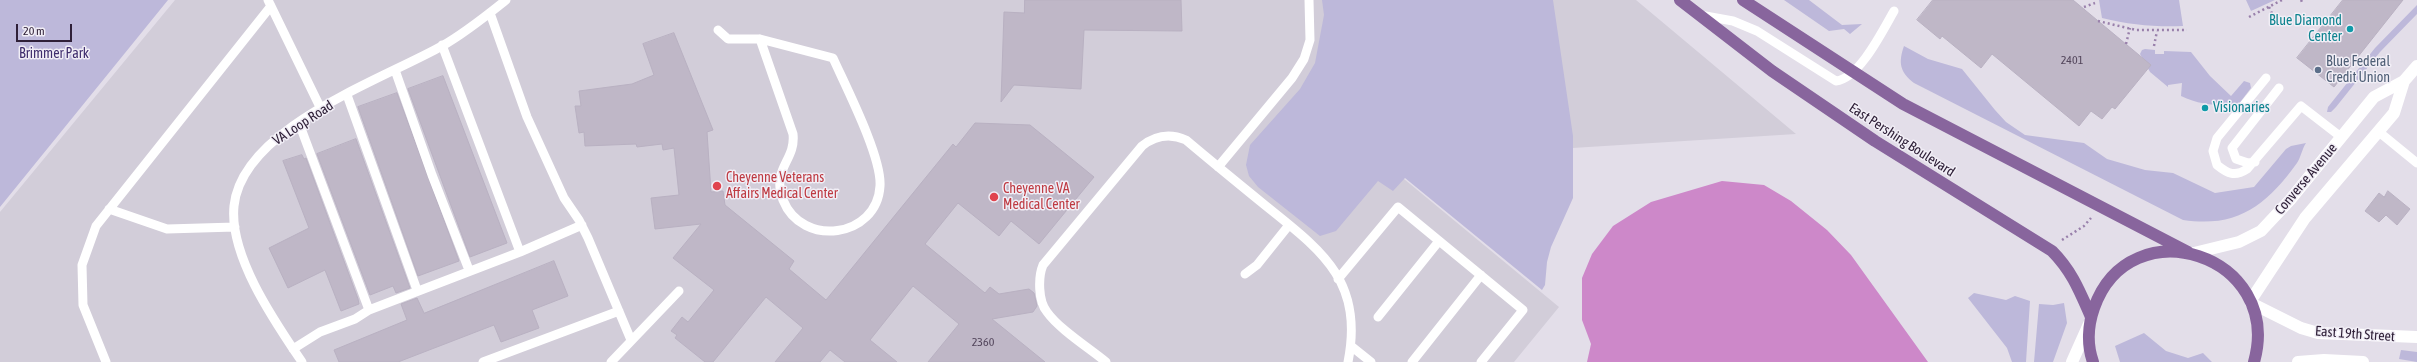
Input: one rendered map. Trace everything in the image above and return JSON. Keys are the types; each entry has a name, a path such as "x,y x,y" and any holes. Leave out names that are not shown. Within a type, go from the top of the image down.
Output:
{"main road":[{"name":"East Pershing Boulevard","path":"1680,0 1772,71 1875,141 1971,202 2042,244 2066,265 2076,281 2090,320"},
{"name":"East Pershing Boulevard","path":"1743,0 1902,104 2191,253 2211,260 2227,271 2241,284 2251,302 2258,327 2254,362"},
{"name":"Converse Avenue","path":"2191,253 2239,242 2261,231 2290,200 2374,97 2404,81 2417,66"},
{"name":"Converse Avenue","path":"2251,302 2305,218 2394,113 2404,81"},
{"name":"East Pershing Boulevard","path":"2093,362 2089,341 2090,320 2100,294 2119,270 2134,261 2151,254 2169,251 2191,253"},
{"name":"East 19th Street","path":"2251,302 2301,328 2318,333 2417,337"},
{"path":"2072,362 2090,320"},
{"name":"East 19th Street","path":"2298,362 2363,362"}],"lane":[{"name":"VA Loop Road","path":"302,362 251,277 235,227 234,207 243,175 252,161 266,147 299,123 347,95 442,46 490,13 506,0"},
{"path":"1218,167 1292,78 1304,59 1310,40 1309,0"},
{"path":"106,362 83,305 82,265 96,226 270,3 321,109"},
{"path":"1699,15 1733,21 1757,31 1836,81 1844,80 1854,72 1894,11"},
{"path":"490,13 527,117 564,198 582,225 631,340"},
{"path":"718,30 728,39 760,39 833,58 879,171 880,187 876,203 867,217 853,227 838,232 821,231 805,226 792,215 784,201 780,185 781,168 793,149 793,134 760,39"},
{"path":"442,46 520,252"},
{"path":"395,70 432,175 469,270"},
{"path":"2266,78 2220,134 2213,151 2217,165 2232,174 2242,172 2254,162 2301,106 2341,137"},
{"path":"2254,162 2248,163 2236,159 2232,148 2279,88"},
{"path":"347,95 417,290"},
{"path":"299,123 368,310"},
{"path":"2379,132 2417,163"},
{"path":"1106,362 1046,312 1039,278 1043,264 1150,140 1158,136 1176,135 1186,140 1290,225 1321,253 1333,267 1349,311 1351,346 1348,362"},
{"path":"1338,279 1398,207 1523,310 1481,362"},
{"path":"109,209 167,229 235,227"},
{"path":"293,348 320,332 355,319 368,310 469,270 520,252 582,225"},
{"path":"1245,274 1257,265 1290,225"},
{"path":"1378,317 1439,241"},
{"path":"1412,362 1481,275"},
{"path":"611,362 679,290"},
{"path":"483,362 619,311"},
{"path":"1351,346 1371,362"}],"path":[{"path":"2249,17 2282,0"},
{"path":"2301,0 2303,4"},
{"path":"2084,7 2095,3"},
{"path":"2269,7 2275,20"},
{"path":"2098,21 2130,28 2157,31 2187,30"},
{"path":"2126,44 2130,28"},
{"path":"2154,46 2157,31"},
{"path":"2060,242 2070,233 2084,226 2092,215"}],"shaded area":[{"name":"Cheyenne Veterans Affairs Medical Center","path":"175,0 1636,0 1796,134 1381,160 1559,307 1514,362 0,362 0,212"},
{"path":"1722,181 1764,185 1791,201 1827,230 1851,255 1928,362 1587,362 1591,344 1582,320 1582,278 1592,254 1613,226 1651,202"}],"green space":[{"name":"Brimmer Park","path":"0,0 168,0 0,207"},
{"path":"1322,0 1553,0 1573,136 1573,198 1551,247 1547,262 1545,285 1542,290 1405,178 1393,191 1378,181 1336,231 1320,236 1258,187 1249,176 1246,165 1250,145 1300,89 1315,63 1324,15"},
{"path":"1784,0 1809,0 1842,25 1862,24 1850,34 1844,29 1829,31"},
{"path":"2099,0 2179,0 2183,26 2142,25 2102,18"},
{"path":"2246,0 2275,0 2251,11"},
{"path":"2417,5 2417,14 2380,52 2336,107 2331,112 2327,112 2328,107 2375,48"},
{"path":"1904,46 1928,59 1962,69 2006,122 2025,135 2084,143 2107,159 2145,170 2173,173 2215,193 2254,187 2286,149 2291,146 2306,143 2298,161 2285,178 2262,202 2249,211 2235,217 2219,221 2202,222 2183,220 1914,83 1903,71 1901,57"},
{"path":"2142,50 2155,50 2155,54 2164,54 2164,51 2191,52 2210,76 2231,96 2244,81 2250,83 2251,88 2238,105 2209,104 2188,99 2181,96 2182,83 2168,85 2168,87 2150,72 2140,54"},
{"path":"1974,293 2006,300 2015,296 2030,301 2026,362 2012,362 2007,348 1968,298"},
{"path":"2064,303 2067,323 2053,362 2034,362 2039,304 2053,305"},
{"path":"2144,333 2166,351 2188,358 2203,353 2212,362 2120,362 2115,346"},
{"path":"2401,350 2417,352 2417,362 2399,359"}],"building":[{"path":"1025,0 1181,0 1182,31 1084,30 1081,89 1014,85 1001,102 1004,12 1024,13"},
{"path":"1933,0 2073,0 2151,65 2115,109 2112,107 2102,119 2091,111 2079,126 1992,54 1981,68 1942,36 1940,39 1917,20"},
{"name":"Blue Diamond Center","path":"2343,0 2403,0 2334,87 2297,58"},
{"name":"Cheyenne VA Medical Center","path":"674,33 713,130 707,132 711,192 723,191 725,205 794,261 789,269 826,300 953,144 956,147 975,123 1030,125 1094,177 1039,244 1011,221 999,236 958,203 925,244 985,293 990,287 999,294 1029,289 1034,293 1037,306 1033,312 992,319 1045,362 928,362 959,324 913,286 870,340 897,362 845,362 830,350 820,362 775,362 803,328 766,297 713,362 705,362 675,338 677,335 671,331 682,317 688,322 714,290 673,258 701,224 655,229 651,198 679,195 674,148 663,150 662,144 637,147 636,144 585,146 584,132 579,133 575,106 581,106 579,91 632,84 654,75 643,44"},
{"path":"443,76 507,243 470,257 408,89"},
{"path":"397,93 459,261 418,276 358,107"},
{"path":"356,139 410,288 396,293 393,286 370,295 317,154"},
{"path":"302,155 304,159 306,158 358,299 359,304 341,311 325,270 288,288 269,248 309,228 283,161"},
{"path":"2388,191 2410,209 2397,225 2386,215 2379,222 2365,211 2379,193 2384,197"},
{"path":"554,261 568,296 532,310 539,328 501,342 494,325 398,362 339,362 334,350 407,320 401,304 417,298 424,313"}],"place":[{"name":"Blue Diamond Center","path":"2350,29"},
{"name":"Blue Federal Credit Union","path":"2318,70"},
{"name":"Visionaries","path":"2205,108"},
{"name":"Cheyenne Veterans Affairs Medical Center","path":"717,186"},
{"name":"Cheyenne VA Medical Center","path":"994,197"}]}
